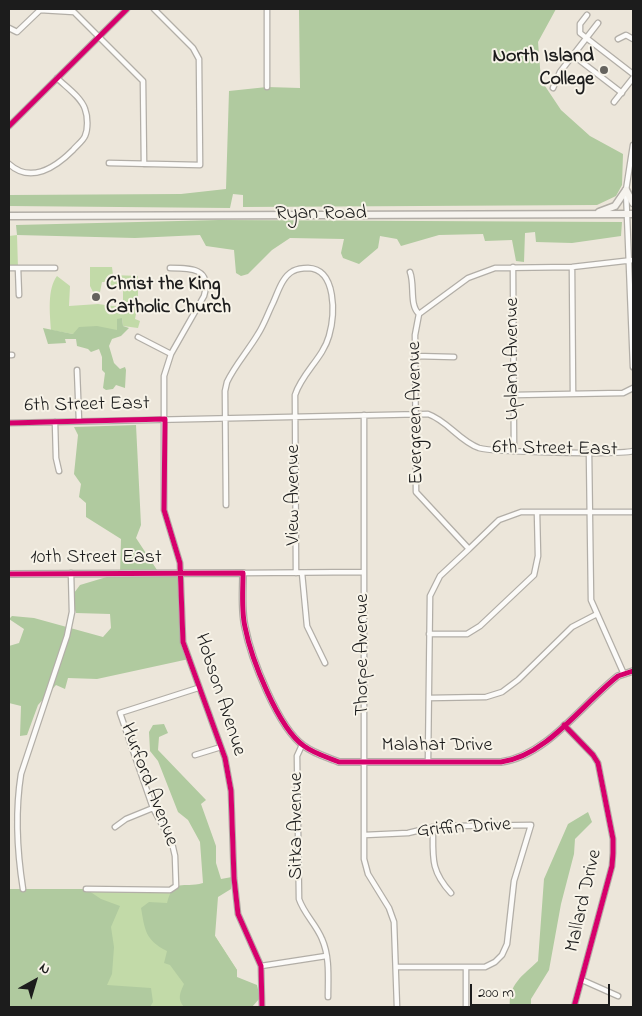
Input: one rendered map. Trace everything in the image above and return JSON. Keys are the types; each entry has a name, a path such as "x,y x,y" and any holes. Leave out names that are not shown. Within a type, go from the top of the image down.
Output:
{"main road":[{"path":"595,214 615,206 626,190 633,203"},
{"name":"Ryan Road","path":"9,216 630,214"}],"street":[{"path":"9,126 127,9"},
{"path":"109,163 200,165 199,59 193,48 154,9"},
{"path":"262,9 267,9 267,87"},
{"path":"9,28 17,32 23,29 40,10 74,12 143,80 144,164"},
{"path":"587,15 579,27 580,33 633,74"},
{"path":"553,88 560,72 598,23"},
{"path":"618,39 626,35 633,39"},
{"path":"574,56 622,94"},
{"path":"9,164 28,172 46,171 59,164 85,137 88,122 85,108 75,94 57,78"},
{"path":"614,102 633,78"},
{"path":"633,144 626,190 630,214 633,367"},
{"path":"419,314 468,278 495,268 572,267 631,260"},
{"name":"Upland Avenue","path":"514,267 514,451"},
{"path":"572,267 573,394"},
{"path":"9,268 56,268"},
{"path":"18,268 19,295"},
{"name":"Hobson Avenue","path":"170,268 198,271 205,278 207,287 204,296 171,354 164,376 164,510 180,563 183,642 198,688 221,747 231,791 234,878 238,914 261,966 262,1007"},
{"name":"View Avenue","path":"225,418 227,382 258,333 283,280 292,271 302,268 313,268 324,276 329,283 332,296 331,328 329,337 298,385 295,395 296,573"},
{"name":"Evergreen Avenue","path":"410,272 414,282 414,305 419,314 415,334 416,492 468,549"},
{"path":"138,337 171,354"},
{"path":"415,356 454,357"},
{"path":"77,370 78,421"},
{"path":"514,395 623,393 633,388"},
{"name":"6th Street East","path":"9,423 428,414 441,418 469,443 479,448 514,451 633,451"},
{"name":"Thorpe Avenue","path":"364,415 364,859 368,874 390,908 394,922 397,1007"},
{"path":"225,418 226,505"},
{"path":"55,422 56,458 60,471"},
{"path":"590,452 591,600 623,672 633,670"},
{"path":"428,762 430,596 433,586 499,520 521,512 633,512"},
{"path":"429,634 467,634 480,626 534,575 538,556 537,512"},
{"name":"10th Street East","path":"9,574 364,572"},
{"name":"Sitka Avenue","path":"242,573 244,625 249,645 277,712 284,724 302,745 297,756 299,899 303,911 322,937 326,956 328,997"},
{"path":"302,573 307,626 326,663"},
{"path":"23,888 19,864 18,798 21,774 67,636 72,612 71,574"},
{"path":"429,698 486,697 502,692 518,680 572,627 597,614"},
{"name":"Malahat Drive","path":"302,745 316,754 339,762 513,760 537,750 623,672"},
{"name":"Hurford Avenue","path":"86,889 173,889 176,886 175,856 172,843 153,808 120,713 198,688"},
{"name":"Mallard Drive","path":"564,725 593,755 598,764 613,839 612,866 574,1007"},
{"path":"196,754 221,747"},
{"path":"115,827 126,819 153,808"},
{"name":"Griffin Drive","path":"364,835 408,833 433,827 531,826 514,881 507,944 502,955 495,962 485,967 396,967"},
{"path":"433,827 438,879 451,893"},
{"path":"261,966 326,956"},
{"path":"466,967 466,1007"},
{"path":"582,980 618,996"}],"green space":[{"path":"299,9 556,9 538,42 541,80 561,110 590,136 623,154 622,185 616,196 597,205 243,207 243,195 233,194 230,208 9,206 9,195 181,194 226,189 229,91 267,87 300,88"},
{"path":"219,220 622,222 621,236 572,243 536,242 535,232 525,233 524,262 516,261 512,240 485,241 483,234 439,235 401,246 397,239 380,236 378,248 359,264 343,258 341,253 344,239 290,238 272,250 248,274 241,276 236,273 234,250 206,246 200,235 135,238 17,235 16,225"},
{"path":"17,235 18,268 9,268 9,236"},
{"path":"90,267 112,267 113,275 138,276 138,303 135,319 140,321 138,328 123,326 122,318 117,330 73,334 51,330 50,295 57,276 70,286 69,306 98,304 120,307 123,305 123,288 109,286 106,289 106,282 102,282 100,292 93,292 90,286"},
{"path":"122,318 123,326 129,328 121,336 112,339 109,346 114,363 120,369 125,367 125,388 116,385 113,389 106,390 103,388 105,373 102,370 102,357 99,349 91,352 88,349 77,346 76,339 65,339 66,343 48,344 43,328 73,334 79,327 97,326 117,330 117,319"},
{"path":"136,425 141,525 136,538 159,573 181,573 181,625 189,659 97,679 68,678 65,689 56,685 38,705 27,735 20,736 21,706 9,703 9,646 19,643 24,629 9,619 12,616 34,618 103,637 111,628 110,614 76,613 71,597 80,585 120,573 121,539 86,517 86,503 79,497 81,484 74,474 78,435 74,427"},
{"path":"164,724 168,733 159,737 158,750 206,800 201,804 216,846 216,863 221,879 232,877 231,889 218,897 215,936 237,970 237,977 257,985 260,998 252,1007 184,1007 180,999 180,993 184,984 170,965 164,963 167,951 154,943 145,928 141,908 149,902 167,903 176,887 203,883 200,842 188,820 178,812 158,761 150,751 149,732 153,725"},
{"path":"588,812 592,822 575,839 574,854 561,904 549,970 531,999 531,1007 510,1007 511,993 517,981 538,961 544,879 568,824"},
{"path":"9,889 170,890 215,896 215,936 237,970 234,1007 9,1007"},
{"path":"9,889 86,889 101,899 120,906 111,927 114,947 112,974 107,985 151,988 153,1002 150,1007 9,1007"}],"cycle path":[{"path":"9,126 127,9"},
{"path":"9,423 165,419 164,510 180,563 183,642 225,758 231,791 234,878 238,914 261,966 262,1007"},
{"path":"9,574 243,573 243,607 248,640 259,674 275,709 294,737 304,746 339,762 501,762 518,758 549,740 618,676 633,671"},
{"path":"564,725 593,755 598,763 613,839 612,866 574,1007"}],"place":[{"name":"North Island College","path":"604,70"},
{"name":"Christ the King Catholic Church","path":"96,297"}]}
